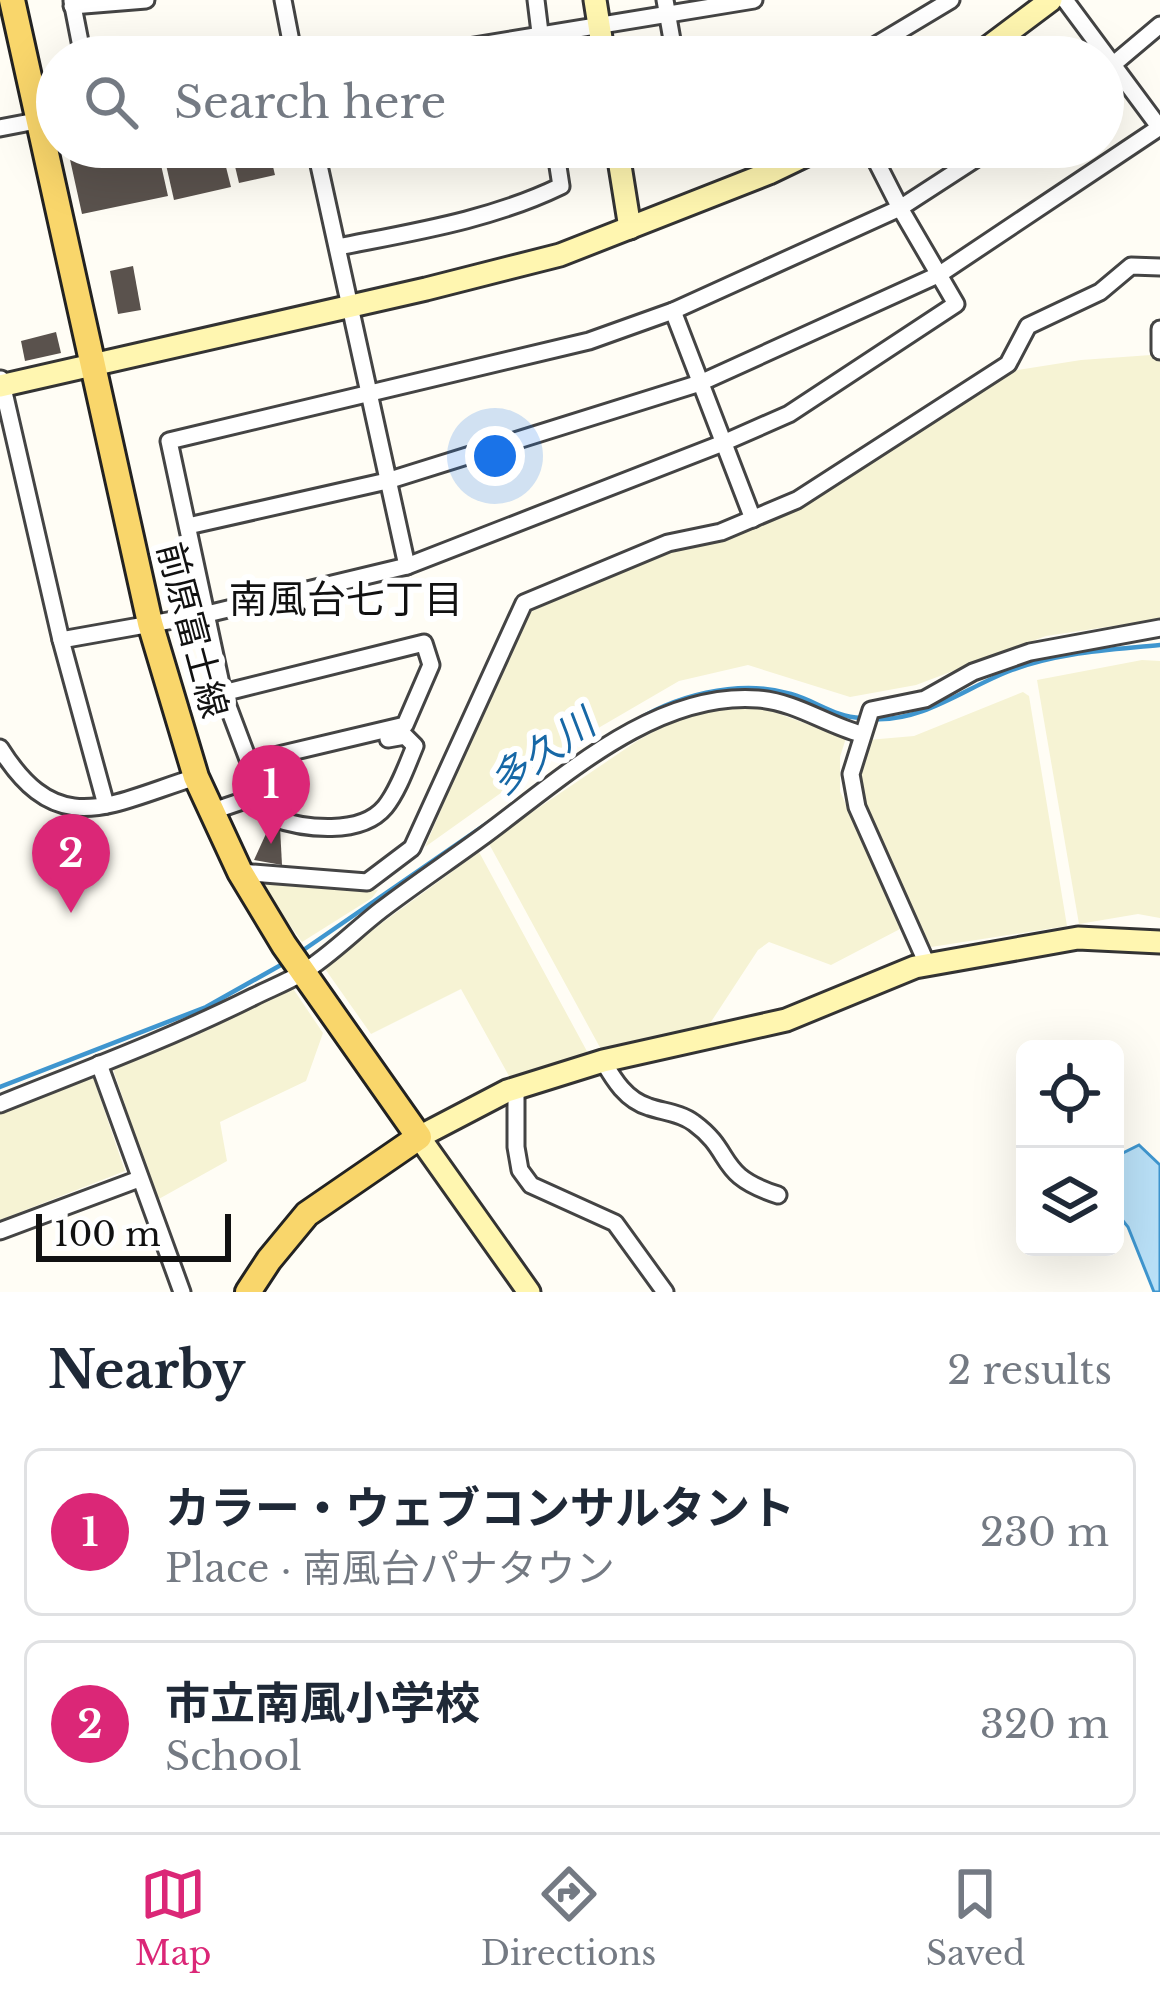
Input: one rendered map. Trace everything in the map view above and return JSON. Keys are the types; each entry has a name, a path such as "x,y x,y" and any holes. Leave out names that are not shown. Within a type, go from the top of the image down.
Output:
{"main road":[{"name":"前原富士線","path":"12,0 36,79"},
{"name":"前原富士線","path":"57,168 92,366 149,623 196,777 240,872 284,945 418,1137"},
{"path":"248,1292 307,1214 418,1137"}],"street":[{"path":"79,36 72,3 146,0"},
{"path":"283,0 290,36"},
{"path":"536,0 540,35"},
{"path":"595,0 600,36"},
{"path":"534,36 599,28 666,7 754,0"},
{"path":"891,36 951,0"},
{"path":"1003,36 1051,0"},
{"path":"1065,0 1087,36"},
{"path":"1124,55 1160,25"},
{"path":"1124,87 1160,127 1124,151"},
{"path":"0,128 36,120"},
{"path":"320,168 407,566"},
{"path":"338,247 524,204 561,186 558,168"},
{"path":"620,168 630,228"},
{"path":"106,805 61,640 1,383 350,307 560,255 779,168"},
{"path":"61,640 207,614 407,566 788,414 956,304 879,168"},
{"path":"223,693 424,644 430,665 405,725 249,762 223,693 169,441 589,341 673,311 899,208 961,168"},
{"path":"188,526 387,481 700,383 940,274 1099,168"},
{"path":"240,872 367,883 412,848 524,603 668,543 722,532 797,500 1008,364 1028,326 1100,292 1131,266 1160,267"},
{"path":"673,311 753,519"},
{"path":"1160,329 1160,350"},
{"path":"0,1104 188,1030 304,973 387,901 577,769 673,712 718,700 756,699 812,713 828,724 865,723 925,699 973,672 1030,652 1160,628"},
{"path":"865,723 851,774 856,807 927,964"},
{"path":"405,736 415,746 383,810 358,824 290,824 273,818 260,795 249,768 405,736"},
{"path":"1,751 29,788 65,809 106,805 196,777"},
{"path":"210,812 260,795"},
{"path":"387,901 394,865"},
{"path":"530,1292 418,1137 516,1088 603,1061 786,1020 927,964 1078,938 1160,942"},
{"path":"603,1061 618,1086 643,1106 691,1120 712,1140 730,1172 750,1186 778,1195"},
{"path":"99,1064 182,1292"},
{"path":"516,1088 520,1170 531,1185 615,1223 665,1292"},
{"path":"0,1231 139,1179"}],"shaded area":[{"path":"1151,355 1160,362 1160,619 1046,636 916,685 850,697 748,665 679,681 564,748 425,847 525,614 669,551 728,539 821,492 1012,371"},
{"path":"1142,660 1160,661 1160,918 1138,914 1079,924 1037,680"},
{"path":"1023,692 1029,696 1067,926 931,947 864,804 860,764 868,740 914,736"},
{"path":"717,707 760,707 846,738 840,757 840,791 900,929 831,965 769,942 758,950 707,1028 603,1053 488,842 637,741 680,717"},
{"path":"479,852 589,1055 509,1076 461,989 371,1034 323,966"},
{"path":"260,884 360,891 378,890 302,942"},
{"path":"292,987 323,1033 306,1081 220,1122 227,1161 157,1200 113,1069 197,1035"},
{"path":"93,1077 125,1171 0,1220 0,1112"}],"water":[{"path":"1139,1145 1160,1165 1160,1292 1154,1292 1124,1222 1124,1152"}],"building":[{"path":"72,168 162,168 168,196 82,214"},
{"path":"167,168 226,168 231,187 174,200"},
{"path":"235,168 273,168 275,175 239,183"},
{"path":"133,266 141,310 118,314 110,271"},
{"path":"56,332 61,353 25,361 21,341"},
{"path":"270,825 280,827 282,865 254,860"}],"waterway":[{"name":"多久川","path":"873,719 910,715 1048,659 1160,645"},
{"name":"多久川","path":"628,726 685,698 749,688 791,694 861,718"},
{"name":"多久川","path":"302,951 505,811"},
{"name":"多久川","path":"0,1087 206,1007 288,961"}],"place":[{"name":"カラー・ウェブコンサルタント","path":"271,844"},
{"name":"市立南風小学校","path":"71,913"}],"district":[{"name":"南風台七丁目","path":"346,599"}]}
